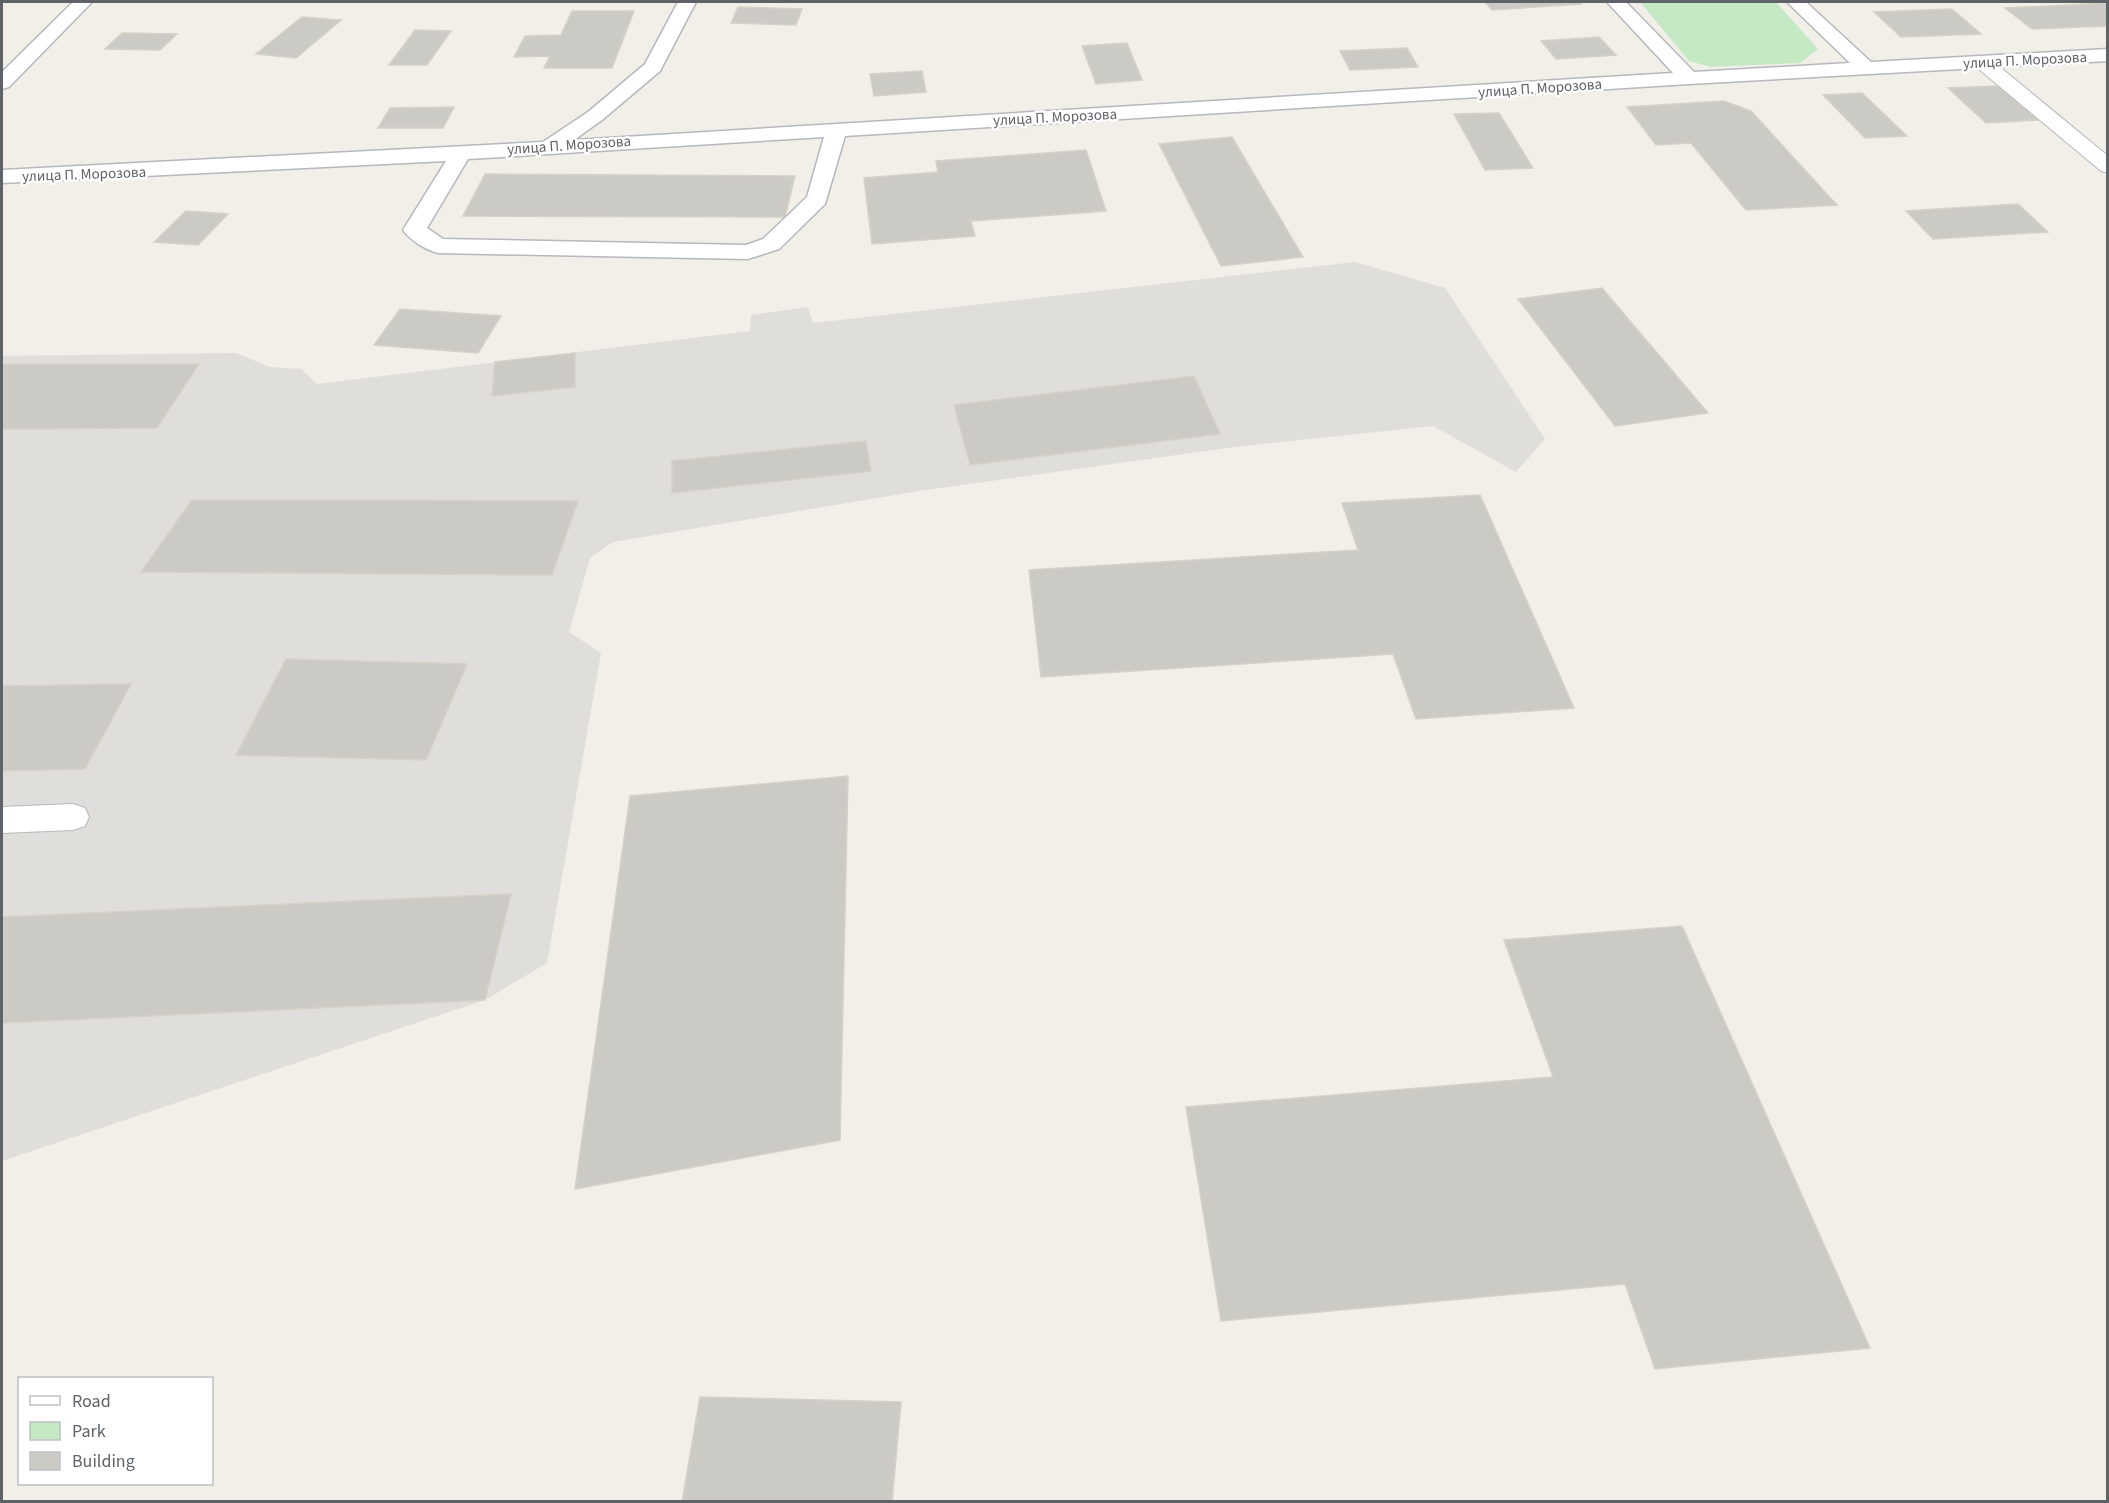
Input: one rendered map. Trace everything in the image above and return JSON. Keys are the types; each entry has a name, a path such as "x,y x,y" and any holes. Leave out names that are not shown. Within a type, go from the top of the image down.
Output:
{"street":[{"path":"2,83 83,2"},
{"path":"551,146 596,116 653,67 687,2"},
{"path":"1616,2 1689,78"},
{"path":"1796,2 1866,68"},
{"name":"улица П. Морозова","path":"2,177 461,153 1689,78 2108,55"},
{"path":"461,153 414,230 438,246 748,252 771,244 817,199 836,130"}],"lane":[{"path":"1982,62 2108,167"},
{"path":"2,820 73,817"}],"shaded area":[{"path":"1355,262 1445,288 1545,439 1516,472 1433,426 1234,447 919,491 613,542 590,558 569,632 601,653 547,963 485,1000 2,1161 2,356 236,353 270,367 301,369 317,384 750,331 751,315 808,307 813,323"}],"green space":[{"path":"1640,2 1776,2 1818,49 1800,63 1711,67 1689,61"}],"building":[{"path":"1485,2 1579,2 1581,4 1492,10"},
{"path":"2108,3 2108,26 2032,29 2005,8"},
{"path":"738,7 802,9 796,25 731,23"},
{"path":"1952,9 1981,34 1901,37 1874,12"},
{"path":"572,11 634,11 612,68 544,68 550,56 514,57 525,36 561,35"},
{"path":"302,17 341,20 296,58 256,54"},
{"path":"415,30 451,31 427,65 389,65"},
{"path":"122,33 177,34 160,50 105,49"},
{"path":"1599,37 1616,55 1556,59 1541,41"},
{"path":"1127,43 1142,80 1096,84 1082,46"},
{"path":"1407,48 1418,67 1350,70 1340,51"},
{"path":"922,71 926,92 874,96 870,74"},
{"path":"1998,86 2038,120 1986,123 1948,88"},
{"path":"1862,93 1907,136 1865,138 1823,95"},
{"path":"1724,101 1751,111 1837,205 1746,210 1691,143 1656,145 1627,107"},
{"path":"454,107 443,128 378,128 390,108"},
{"path":"1499,113 1533,168 1485,170 1454,114"},
{"path":"1232,137 1303,257 1221,266 1159,144"},
{"path":"1086,150 1106,211 971,221 975,236 872,244 864,178 938,172 936,161"},
{"path":"485,174 795,176 785,217 463,216"},
{"path":"2018,204 2048,232 1933,239 1906,211"},
{"path":"186,211 228,214 198,245 154,242"},
{"path":"1602,288 1708,413 1615,426 1518,299"},
{"path":"400,309 501,316 478,353 374,345"},
{"path":"575,353 575,387 492,396 495,362"},
{"path":"2,364 199,364 157,428 2,429"},
{"path":"1194,376 1220,434 970,465 954,405"},
{"path":"866,441 871,471 672,493 672,461"},
{"path":"1480,495 1574,708 1416,719 1393,654 1041,677 1029,570 1358,550 1342,503"},
{"path":"192,500 578,501 552,575 141,572"},
{"path":"286,659 467,664 426,760 236,755"},
{"path":"131,684 85,769 2,771 2,686"},
{"path":"848,776 840,1140 575,1189 630,796"},
{"path":"511,894 485,1000 2,1023 2,917"},
{"path":"1682,926 1870,1348 1655,1369 1625,1284 1221,1321 1186,1107 1553,1077 1504,940"},
{"path":"700,1397 901,1402 892,1502 682,1502"}]}
